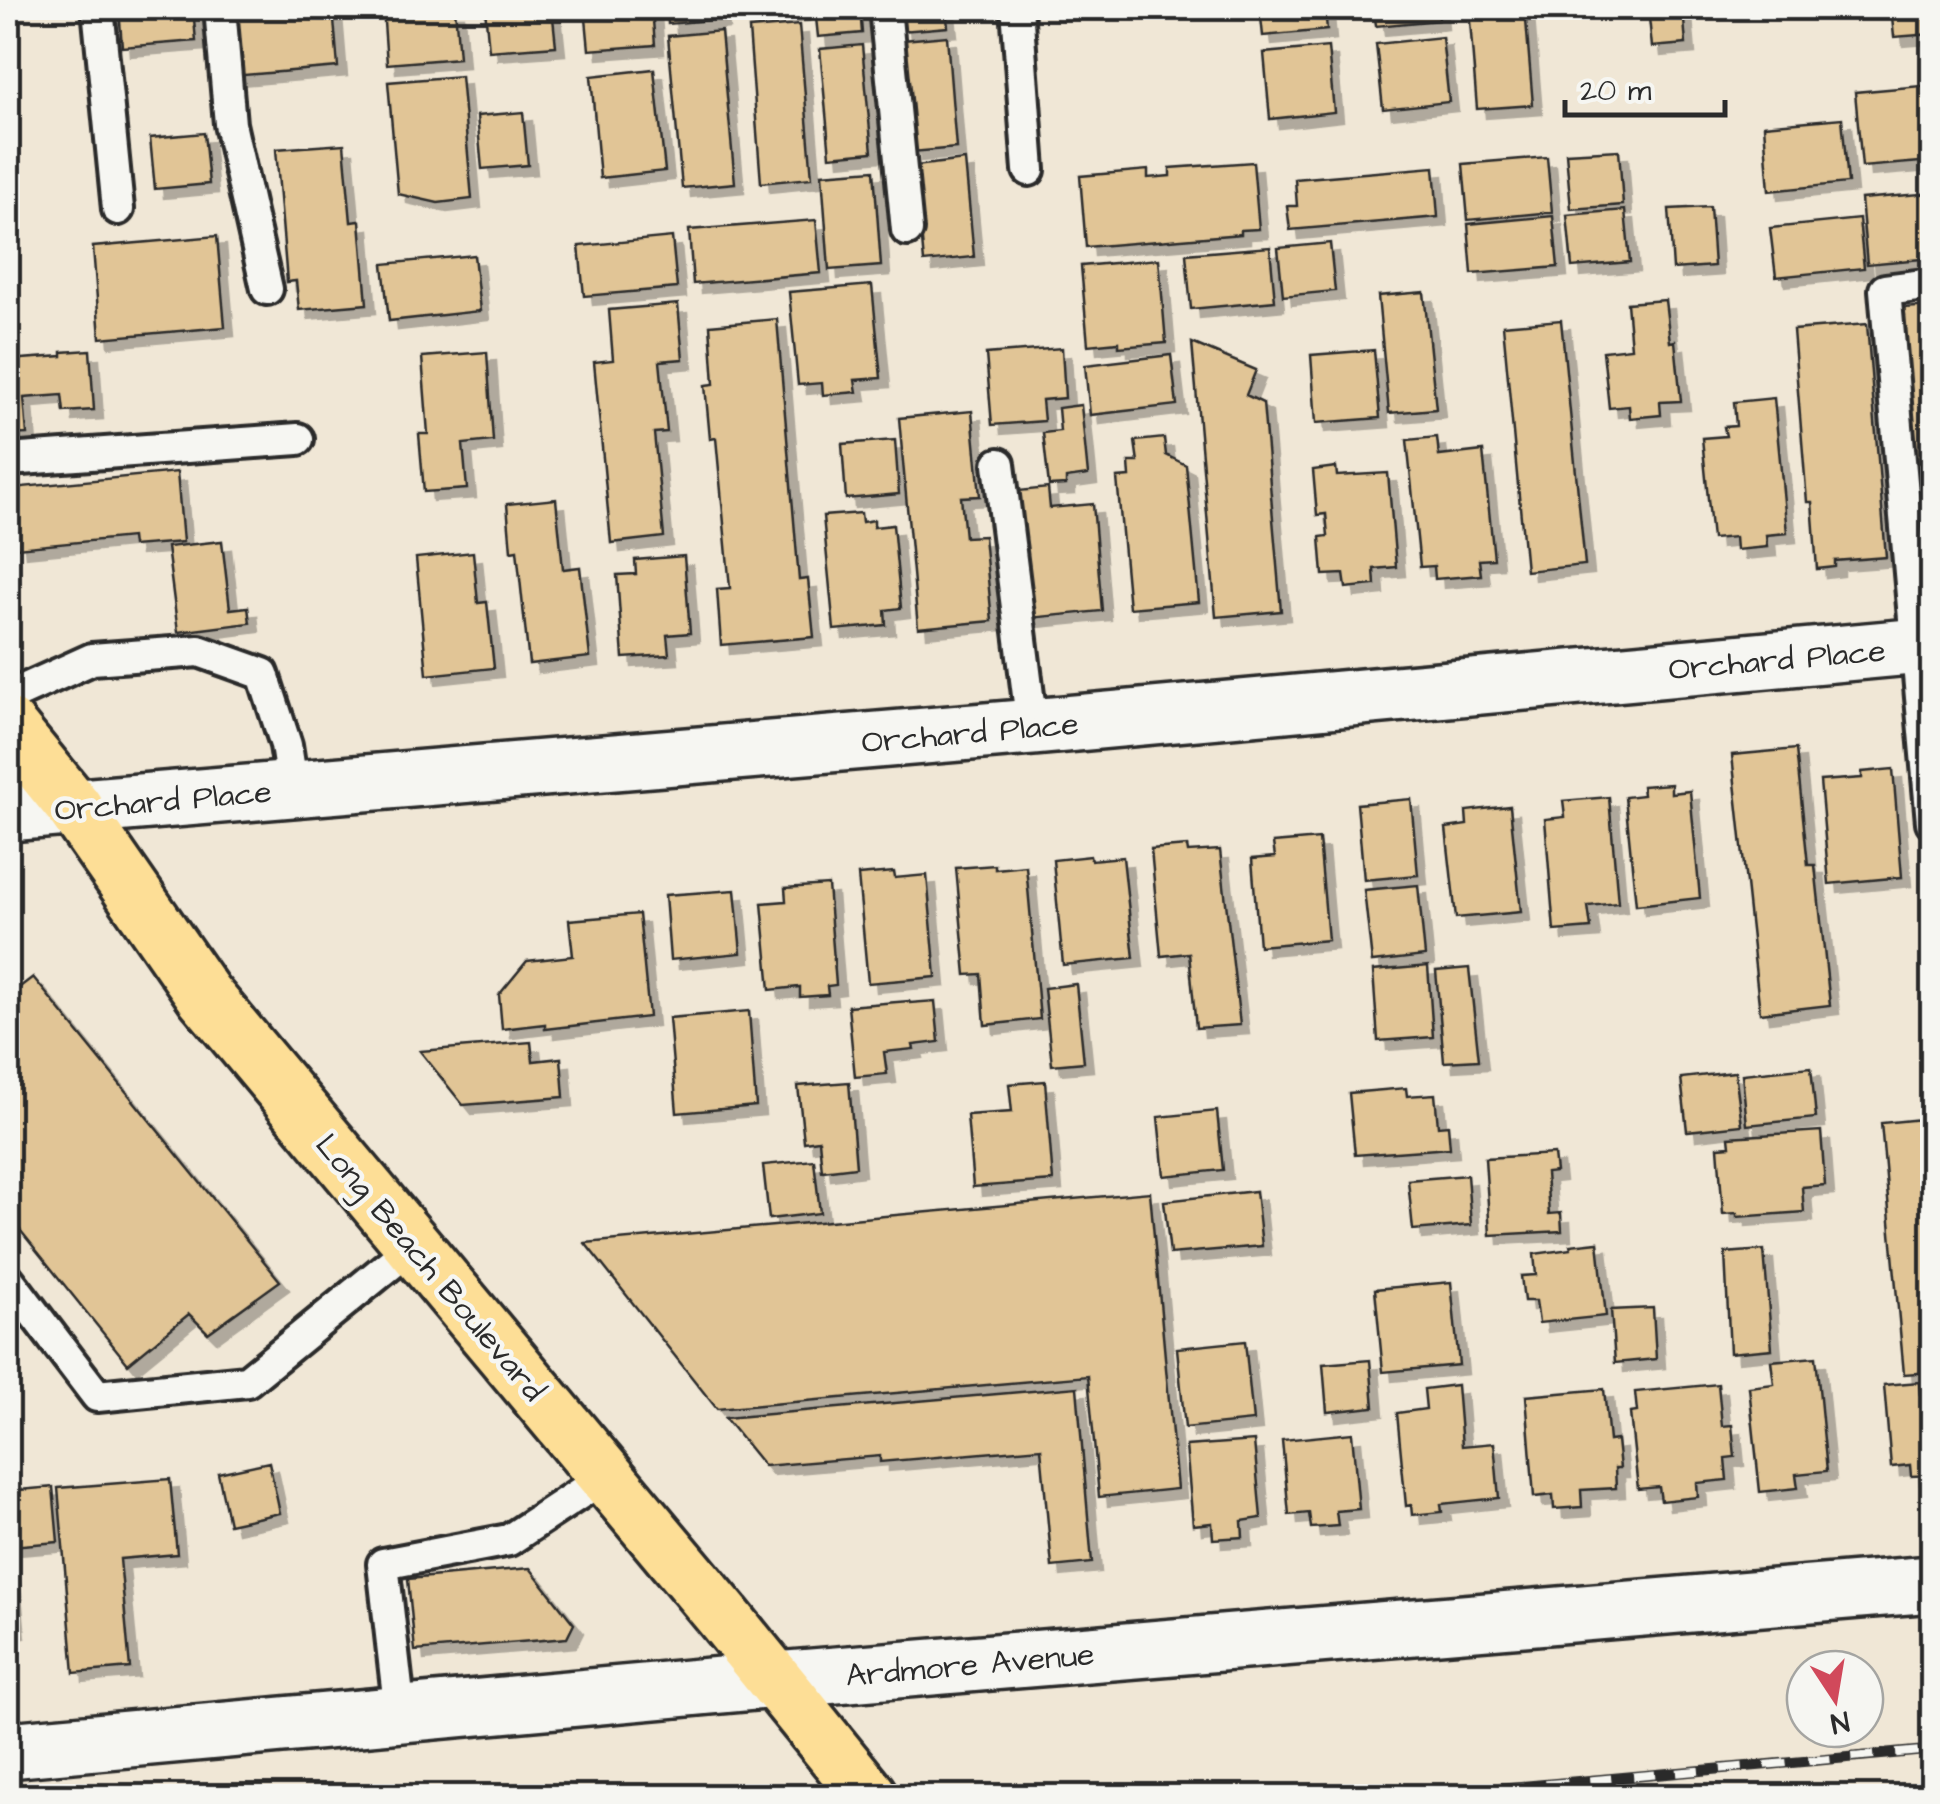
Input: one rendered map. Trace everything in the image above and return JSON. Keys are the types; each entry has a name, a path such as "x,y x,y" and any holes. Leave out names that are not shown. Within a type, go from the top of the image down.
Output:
{"main road":[{"name":"Long Beach Boulevard","path":"8,726 73,806 204,995 870,1796"}],"street":[{"name":"Orchard Place","path":"8,813 1032,727 1924,646"},
{"name":"Ardmore Avenue","path":"8,1750 776,1680 1932,1584"}],"lane":[{"path":"98,8 118,209"},
{"path":"220,8 230,124 268,289"},
{"path":"884,8 907,230"},
{"path":"1017,8 1029,170"},
{"path":"1932,284 1885,290 1924,646 1932,822"},
{"path":"8,460 298,438"},
{"path":"999,464 1032,727"},
{"path":"8,697 92,659 199,651 263,674 286,744 292,790"},
{"path":"8,1278 97,1396 248,1381 414,1245"},
{"path":"400,1714 383,1564 509,1540 606,1476"}],"building":[{"path":"119,8 193,8 196,41 122,47"},
{"path":"228,8 333,8 338,67 233,76"},
{"path":"383,8 455,8 459,58 387,64"},
{"path":"485,8 552,8 556,46 489,51"},
{"path":"585,8 652,8 655,45 589,50"},
{"path":"667,8 719,8 720,19 668,24"},
{"path":"744,8 799,8 800,12 745,17"},
{"path":"815,8 860,8 862,33 818,37"},
{"path":"900,8 946,8 948,27 902,31"},
{"path":"1260,8 1325,8 1327,30 1263,36"},
{"path":"1374,8 1438,8 1439,20 1376,26"},
{"path":"1469,8 1525,8 1533,105 1477,109"},
{"path":"1648,8 1683,8 1686,44 1652,47"},
{"path":"1891,8 1932,8 1932,34 1894,37"},
{"path":"799,25 812,178 761,183 749,29"},
{"path":"721,31 735,183 682,188 668,36"},
{"path":"947,36 956,148 912,152 903,40"},
{"path":"1442,37 1449,102 1383,109 1376,44"},
{"path":"862,45 872,152 830,156 820,49"},
{"path":"1328,47 1334,112 1270,119 1264,53"},
{"path":"654,69 665,171 600,178 591,76"},
{"path":"461,76 472,199 438,203 398,194 388,82"},
{"path":"1932,85 1932,161 1862,167 1855,92"},
{"path":"523,112 528,165 482,169 477,116"},
{"path":"1842,118 1848,183 1769,191 1764,125"},
{"path":"204,133 209,184 155,189 150,138"},
{"path":"344,144 351,222 360,221 367,304 299,310 296,281 287,282 276,149"},
{"path":"1619,150 1623,205 1571,209 1566,153"},
{"path":"1547,157 1552,212 1468,220 1463,164"},
{"path":"965,160 974,257 924,262 915,166"},
{"path":"1253,162 1259,229 1241,230 1241,234 1086,247 1080,176 1148,170 1148,178 1170,176 1170,168"},
{"path":"1434,167 1438,217 1290,230 1287,206 1297,206 1295,179"},
{"path":"874,170 881,266 829,270 822,174"},
{"path":"1932,193 1932,258 1867,264 1861,199"},
{"path":"1710,207 1714,266 1673,269 1669,209"},
{"path":"1625,210 1630,262 1572,267 1567,215"},
{"path":"1553,216 1558,267 1472,274 1468,224"},
{"path":"1859,219 1864,268 1776,277 1770,228"},
{"path":"816,220 821,273 693,284 689,230"},
{"path":"217,236 225,327 100,338 93,247"},
{"path":"672,237 677,288 584,296 579,246"},
{"path":"1330,243 1335,291 1283,296 1278,248"},
{"path":"1270,247 1275,301 1191,309 1186,254"},
{"path":"474,255 480,311 389,321 383,264"},
{"path":"1159,259 1166,343 1088,345 1081,266"},
{"path":"872,285 881,378 855,380 857,392 823,395 822,383 798,385 789,292"},
{"path":"1424,292 1436,409 1389,413 1378,296"},
{"path":"1665,300 1670,342 1675,341 1681,401 1660,402 1661,415 1630,418 1629,406 1609,408 1603,351 1631,348 1627,303"},
{"path":"678,304 683,359 660,361 667,432 654,433 664,537 611,543 594,362 613,360 609,310"},
{"path":"1932,306 1932,530 1923,531 1903,308"},
{"path":"777,319 799,580 808,579 814,637 721,645 717,589 730,588 716,438 710,439 705,385 714,384 710,325"},
{"path":"1561,320 1585,565 1526,571 1503,325"},
{"path":"1867,324 1886,557 1835,561 1835,567 1817,569 1812,502 1807,502 1793,330"},
{"path":"1192,343 1256,370 1246,395 1263,403 1281,611 1216,617"},
{"path":"1062,348 1065,398 1042,400 1044,421 992,425 986,354"},
{"path":"90,350 94,410 64,412 62,395 24,398 27,434 8,435 8,360"},
{"path":"1374,350 1380,418 1316,423 1311,355"},
{"path":"487,352 493,441 463,444 467,489 424,492 419,434 428,434 422,357"},
{"path":"1171,355 1177,405 1090,415 1085,365"},
{"path":"1774,398 1787,533 1766,535 1767,547 1736,550 1735,537 1712,539 1702,438 1726,436 1724,427 1736,426 1734,402"},
{"path":"1081,405 1088,475 1066,478 1066,485 1049,486 1043,433 1060,431 1058,408"},
{"path":"972,411 980,496 961,497 965,537 984,536 992,621 918,628 899,418"},
{"path":"1437,437 1439,456 1483,451 1494,559 1479,560 1481,575 1435,579 1434,566 1420,567 1407,440"},
{"path":"1164,438 1166,455 1186,465 1199,602 1129,608 1117,478 1130,477 1129,462 1138,462 1135,441"},
{"path":"895,440 899,494 846,499 842,444"},
{"path":"1336,467 1337,476 1388,473 1396,567 1374,569 1375,585 1346,588 1344,574 1323,575 1320,537 1328,536 1326,514 1317,515 1313,470"},
{"path":"177,472 183,542 132,546 131,537 17,548 11,488"},
{"path":"1048,488 1050,508 1093,504 1102,611 1030,618 1018,491"},
{"path":"556,499 563,569 580,567 590,657 529,664 517,550 511,551 507,504"},
{"path":"861,513 862,522 874,520 874,527 893,525 901,608 885,610 886,625 834,630 823,516"},
{"path":"222,541 230,609 248,607 250,623 178,632 167,547"},
{"path":"473,552 478,603 487,602 494,668 427,675 416,558"},
{"path":"684,556 690,633 667,635 669,655 623,658 617,575 636,574 635,560"},
{"path":"1796,749 1808,865 1815,865 1830,1005 1760,1013 1732,755"},
{"path":"1893,769 1902,877 1829,884 1820,781 1862,778 1862,772"},
{"path":"1671,784 1671,793 1690,791 1700,898 1636,905 1625,797 1643,795 1642,786"},
{"path":"1609,797 1618,903 1588,906 1591,928 1554,931 1545,819 1565,817 1563,801"},
{"path":"1411,799 1418,875 1364,880 1357,804"},
{"path":"1510,806 1521,912 1456,918 1446,828 1467,825 1466,811"},
{"path":"1319,839 1328,940 1259,946 1252,859 1275,857 1273,843"},
{"path":"1187,846 1188,852 1220,850 1240,1025 1196,1028 1189,953 1161,956 1151,849"},
{"path":"1090,856 1091,860 1123,857 1134,958 1063,965 1053,860"},
{"path":"995,865 995,869 1026,866 1040,1019 985,1025 981,974 966,975 956,868"},
{"path":"894,872 895,878 927,875 936,977 868,983 858,875"},
{"path":"828,885 836,985 827,986 828,995 800,997 800,987 770,990 762,903 786,901 785,888"},
{"path":"1418,885 1425,956 1372,962 1364,890"},
{"path":"735,890 741,953 670,960 665,895"},
{"path":"639,914 649,1017 545,1029 545,1024 502,1029 499,995 527,961 573,956 569,920"},
{"path":"1428,966 1433,1037 1378,1041 1373,971"},
{"path":"1469,968 1479,1060 1444,1062 1436,971"},
{"path":"33,977 280,1281 208,1333 189,1314 128,1364 8,1215 8,996"},
{"path":"1076,984 1084,1062 1052,1065 1044,988"},
{"path":"935,1001 939,1042 884,1052 887,1074 855,1077 848,1006"},
{"path":"749,1011 756,1106 677,1113 669,1018"},
{"path":"531,1042 533,1061 561,1058 564,1097 463,1105 420,1051"},
{"path":"1811,1067 1816,1118 1747,1125 1742,1074"},
{"path":"1735,1072 1742,1125 1687,1131 1681,1078"},
{"path":"1045,1081 1053,1181 973,1187 967,1115 1012,1112 1009,1084"},
{"path":"849,1082 856,1167 822,1171 819,1140 804,1142 798,1086"},
{"path":"1406,1088 1407,1096 1435,1094 1438,1126 1448,1125 1450,1148 1355,1155 1349,1093"},
{"path":"1217,1111 1223,1170 1164,1176 1158,1117"},
{"path":"1932,1118 1932,1372 1904,1374 1881,1123"},
{"path":"1821,1131 1825,1185 1802,1187 1804,1212 1737,1217 1737,1213 1723,1214 1718,1147 1730,1146 1729,1137"},
{"path":"1554,1154 1556,1172 1546,1173 1549,1214 1561,1213 1562,1231 1490,1235 1485,1158"},
{"path":"814,1160 820,1213 769,1219 763,1165"},
{"path":"1467,1175 1471,1225 1413,1230 1408,1180"},
{"path":"1256,1191 1262,1246 1170,1254 1164,1201"},
{"path":"1150,1192 1177,1489 1099,1497 1088,1376 717,1409 585,1243"},
{"path":"1598,1242 1606,1316 1539,1323 1536,1301 1524,1301 1521,1276 1536,1275 1534,1254"},
{"path":"1764,1250 1772,1349 1730,1353 1725,1253"},
{"path":"1451,1282 1459,1365 1383,1372 1375,1289"},
{"path":"1653,1308 1656,1359 1615,1363 1611,1310"},
{"path":"1245,1341 1253,1421 1185,1428 1177,1348"},
{"path":"1816,1357 1827,1471 1796,1474 1798,1488 1760,1492 1749,1387 1774,1384 1771,1361"},
{"path":"1370,1360 1374,1407 1327,1412 1323,1364"},
{"path":"1919,1382 1920,1394 1932,1393 1932,1475 1911,1476 1910,1465 1891,1467 1884,1385"},
{"path":"1718,1384 1722,1426 1732,1425 1735,1457 1725,1458 1727,1480 1697,1483 1698,1497 1661,1501 1659,1487 1638,1489 1630,1413 1637,1412 1635,1392"},
{"path":"1457,1385 1462,1446 1494,1443 1499,1498 1441,1504 1442,1512 1412,1515 1411,1505 1406,1506 1397,1413 1426,1409 1424,1389"},
{"path":"1077,1387 1092,1563 1052,1567 1041,1448 880,1462 880,1456 764,1466 725,1418"},
{"path":"1604,1389 1609,1441 1617,1440 1620,1468 1615,1468 1616,1488 1581,1490 1582,1507 1554,1509 1553,1495 1534,1497 1526,1396"},
{"path":"1352,1433 1359,1509 1336,1511 1338,1526 1311,1528 1309,1513 1289,1515 1282,1440"},
{"path":"1254,1441 1261,1518 1242,1521 1243,1537 1213,1539 1212,1523 1193,1525 1186,1446"},
{"path":"269,1462 280,1513 229,1524 218,1473"},
{"path":"170,1479 177,1554 120,1559 130,1668 74,1673 58,1488"},
{"path":"53,1487 58,1542 11,1546 8,1491"},
{"path":"8,1542 16,1629 8,1630"},
{"path":"530,1568 574,1624 567,1638 415,1651 408,1579"}],"railway":[{"path":"1414,1796 1932,1750"}]}
